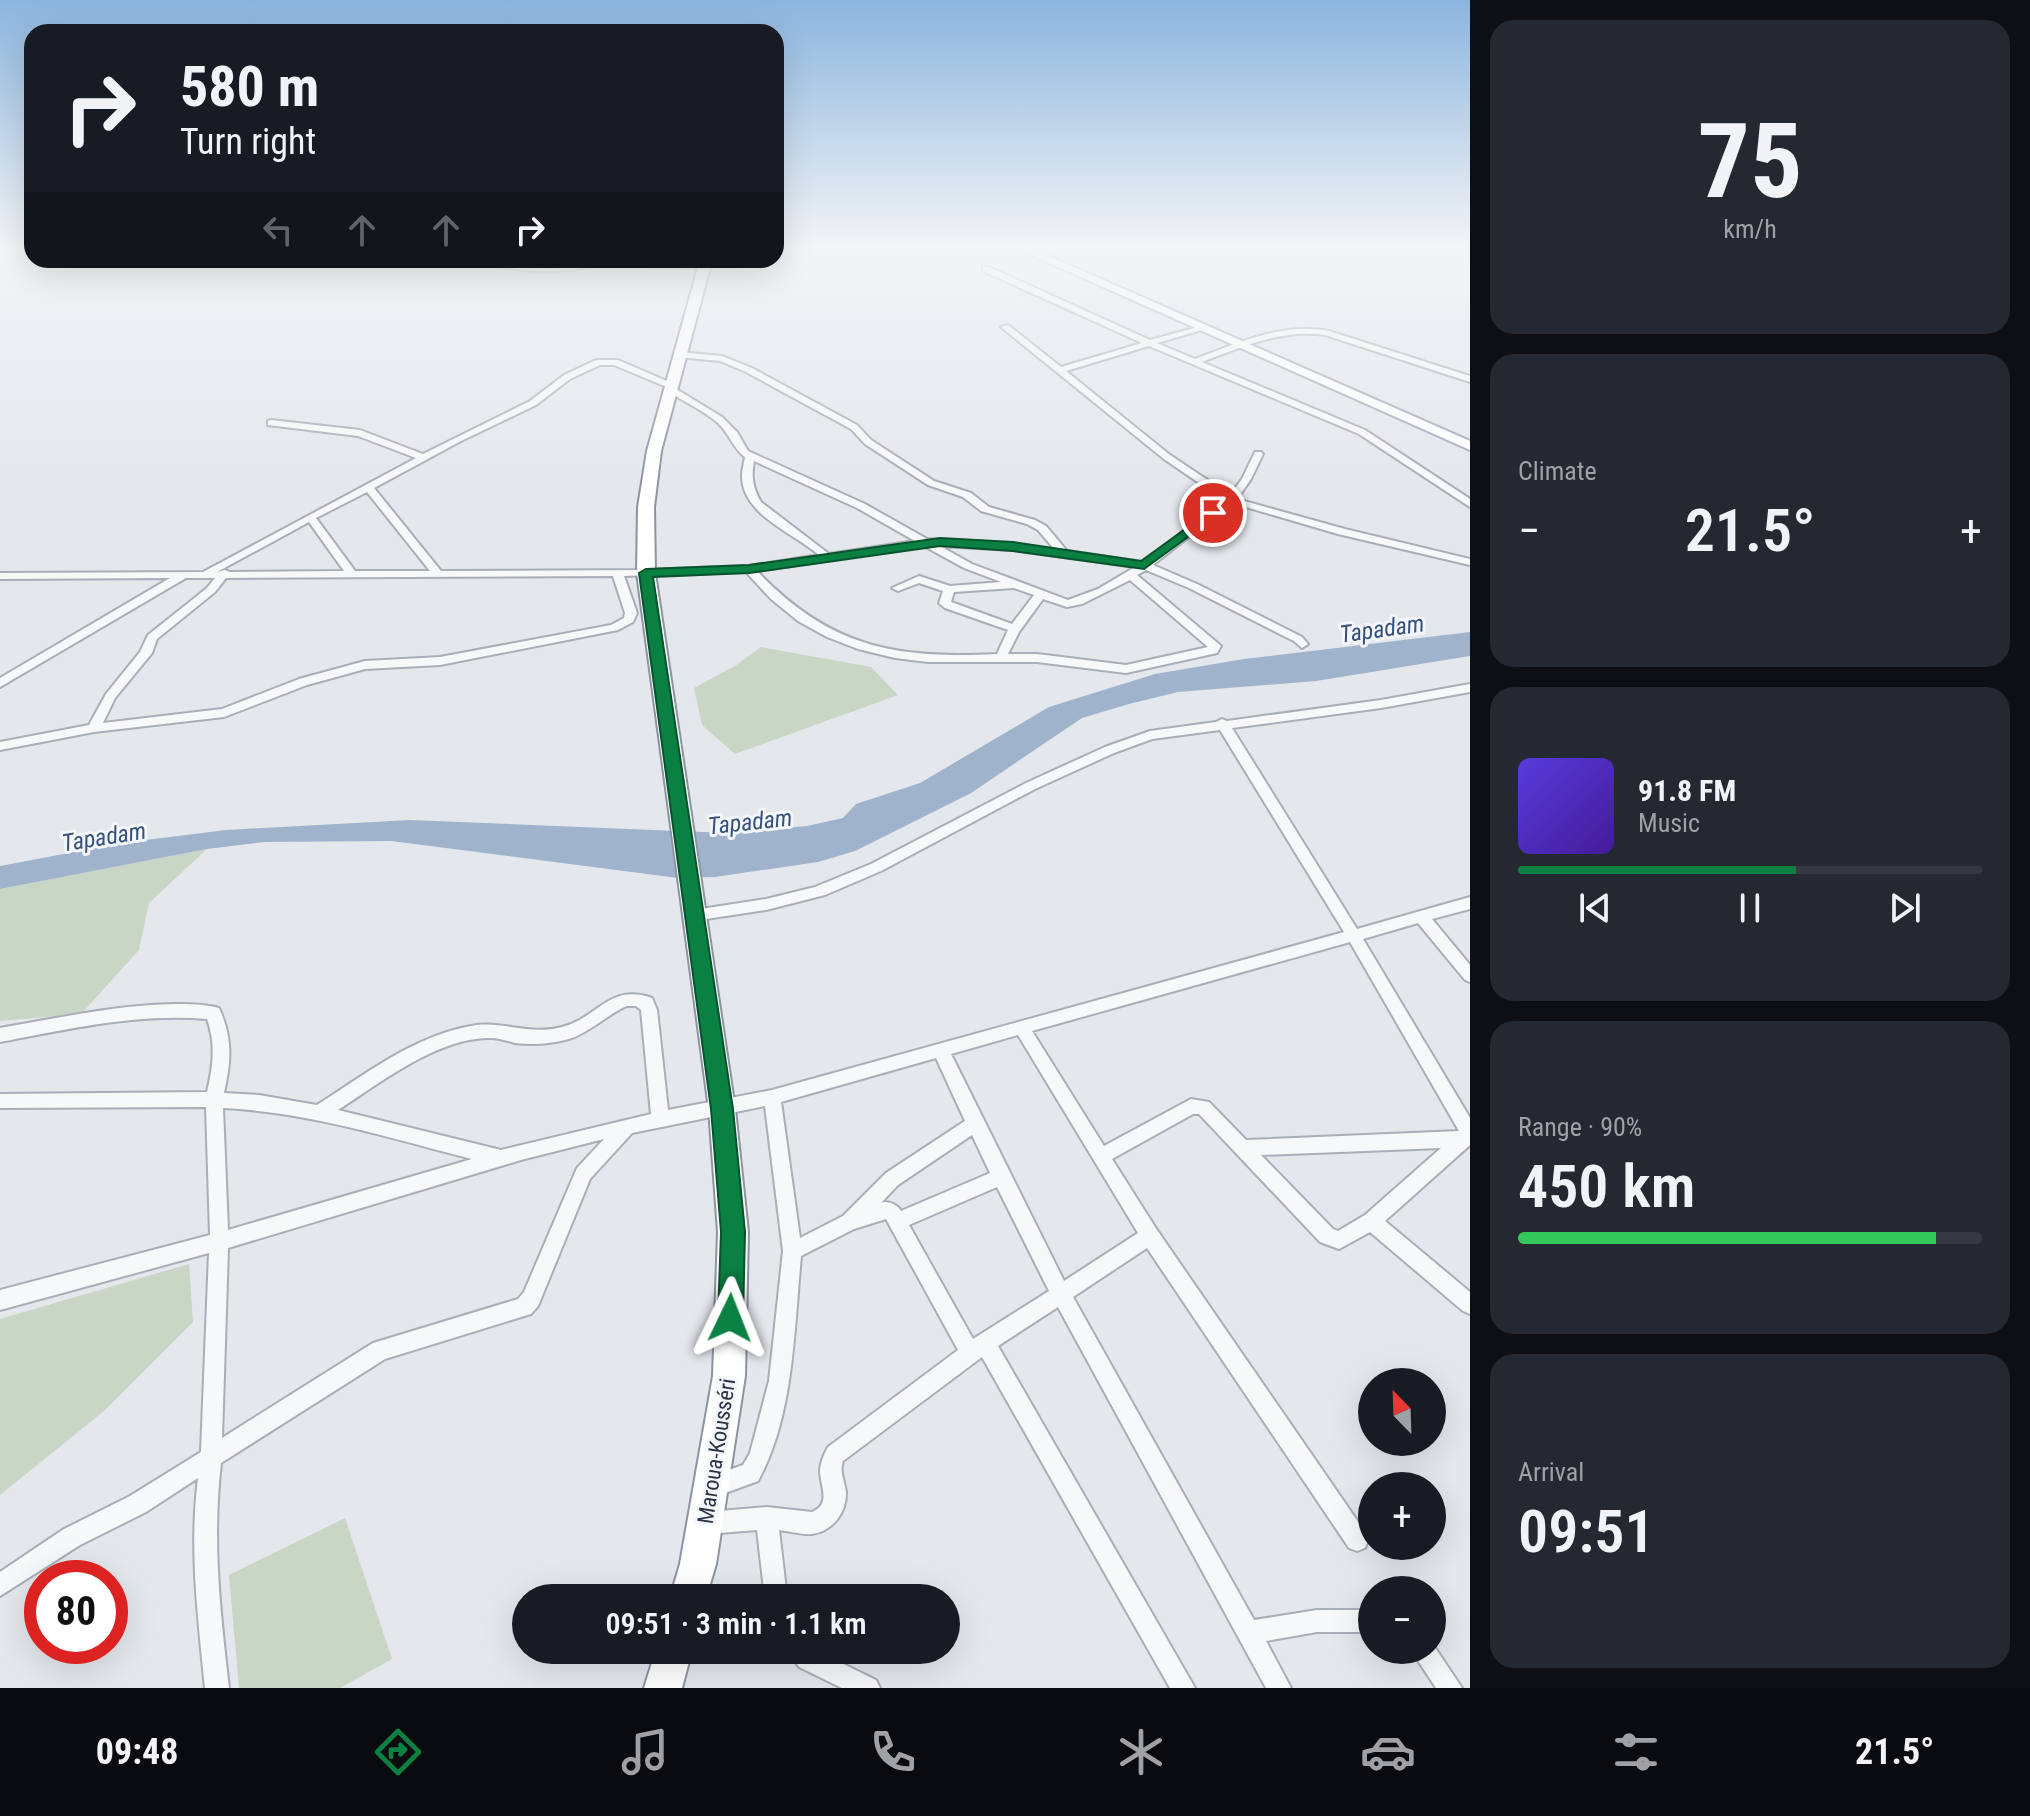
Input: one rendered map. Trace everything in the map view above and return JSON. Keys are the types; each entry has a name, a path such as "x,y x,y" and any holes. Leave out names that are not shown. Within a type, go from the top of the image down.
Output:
{"main road":[{"name":"Maroua-Kousséri","path":"688,325 654,451 646,507 646,573 722,1109 733,1232 729,1376 691,1584"},
{"path":"1192,325 1470,446"},
{"path":"663,1688 670,1664"}],"street":[{"path":"1109,325 1362,432 1470,504"},
{"path":"1005,327 1167,457 1231,500 1342,532 1470,562"},
{"path":"1058,371 1199,328"},
{"path":"1195,362 1298,330 1318,331 1470,379"},
{"path":"680,355 722,359 749,370 854,427 868,442 931,483 967,495 985,509 1042,528 1064,554"},
{"path":"205,573 533,403 567,377 599,362 615,362 672,388 719,419 734,434 742,451 750,456 839,495 968,566 1040,595 1075,604 1130,575 1231,500 1254,468 1258,454"},
{"path":"271,423 360,433 425,458"},
{"path":"750,456 745,475 756,506 814,544 827,557"},
{"path":"368,487 437,573"},
{"path":"310,517 351,573"},
{"path":"0,576 646,573 749,569 927,542 1013,547 1144,565 1193,586 1298,639 1302,644"},
{"path":"749,569 791,613 821,631 859,647 925,660 1037,658 1126,669 1213,650 1215,646 1199,631 1130,575"},
{"path":"94,728 110,697 146,653 152,637 211,590 225,573"},
{"path":"0,746 94,728 224,713 303,682 365,665 455,659 614,628 629,620 631,613 617,573"},
{"path":"0,683 187,574"},
{"path":"898,588 919,579 949,589 1015,585"},
{"path":"949,589 945,603 949,606 1015,629"},
{"path":"1001,657 1015,629 1040,595"},
{"path":"692,901 784,900 836,885 1122,744 1150,735 1469,689"},
{"path":"1222,723 1353,935 1468,1137"},
{"path":"0,1300 219,1241 501,1158 628,1126 772,1097 1470,903"},
{"path":"1421,916 1470,976"},
{"path":"319,1113 429,1048 465,1035 492,1030 533,1038 569,1033 588,1026 625,999 633,998 646,1003 649,1010 660,1120"},
{"path":"0,1035 88,1020 184,1009 213,1013 219,1024 222,1037 221,1070 214,1100 219,1241 211,1458 205,1507 205,1573 217,1688"},
{"path":"1021,1027 1150,1236 1357,1540"},
{"path":"940,1049 974,1124 1062,1295 1279,1688"},
{"path":"710,1488 750,1473 759,1457 779,1381 792,1251 772,1097"},
{"path":"0,1101 259,1102 319,1113 501,1158"},
{"path":"1100,1157 1191,1106 1203,1107 1333,1240 1339,1240 1371,1221 1468,1137"},
{"path":"849,1222 892,1179 974,1124"},
{"path":"0,1585 72,1537 138,1504 380,1350 516,1312 524,1307 531,1299 583,1174 628,1126"},
{"path":"1242,1148 1468,1137"},
{"path":"898,1221 1001,1177"},
{"path":"792,1251 849,1222 884,1210 898,1221 1183,1688"},
{"path":"1371,1221 1470,1304"},
{"path":"704,1523 767,1518 812,1523 825,1518 833,1509 835,1492 830,1469 835,1454 978,1348 1150,1236"},
{"path":"767,1518 774,1584"},
{"path":"1248,1633 1317,1621 1358,1621"},
{"path":"818,1664 868,1688"},
{"path":"1433,1664 1450,1688"}],"green space":[{"path":"761,647 871,667 898,695 735,754 702,725 694,688 735,666"},
{"path":"207,849 149,903 139,950 81,1014 0,1021 0,889"},
{"path":"189,1264 193,1322 104,1411 0,1495 0,1319"},
{"path":"345,1518 392,1659 340,1688 239,1688 229,1575"}],"water":[{"path":"1470,632 1470,656 1316,681 1178,692 1082,718 971,793 855,851 818,862 715,877 678,878 391,841 265,842 207,849 0,889 0,866 122,843 226,830 410,820 726,833 807,826 843,818 856,804 920,783 1049,707 1155,674 1244,659"}],"route":[{"path":"730,1318 733,1232 722,1109 646,573 749,569 927,542 1013,547 1144,565 1213,513"}],"water label":[{"name":"Tapadam","path":"1382,629"},
{"name":"Tapadam","path":"750,822"},
{"name":"Tapadam","path":"104,837"}]}
